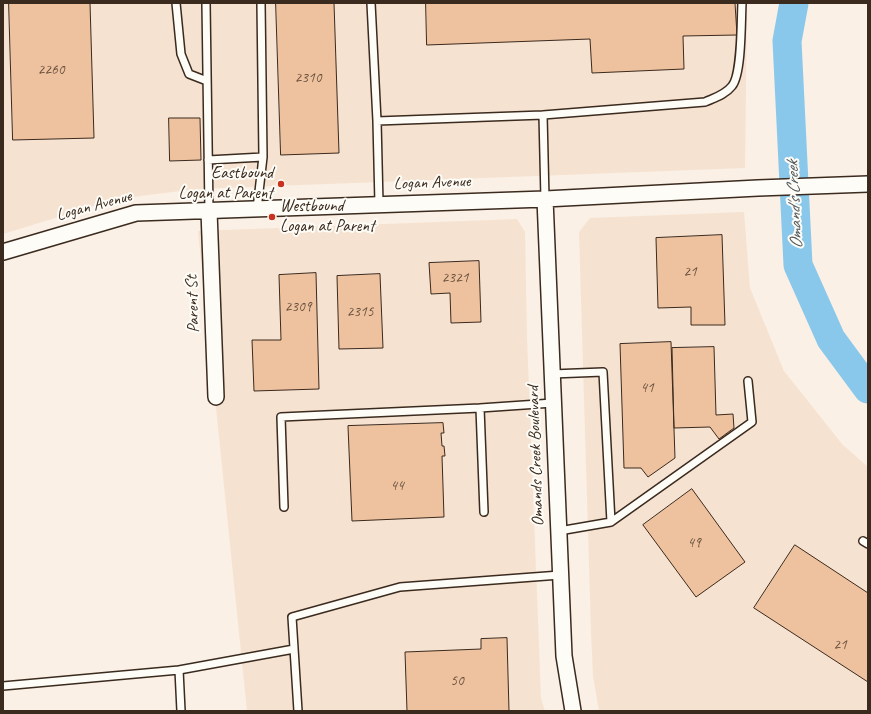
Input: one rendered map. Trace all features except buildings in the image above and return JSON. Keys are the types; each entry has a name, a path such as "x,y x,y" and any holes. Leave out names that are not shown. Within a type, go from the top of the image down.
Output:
{"street":[{"name":"Logan Avenue","path":"3,252 136,213 545,198 868,184"},
{"name":"Omands Creek Boulevard","path":"545,198 564,656 573,711"},
{"name":"Parent St","path":"209,210 216,397"}],"lane":[{"path":"176,3 181,54 189,74 207,81"},
{"path":"206,3 209,210"},
{"path":"257,209 263,157 261,3"},
{"path":"372,3 379,204"},
{"path":"377,121 543,115 705,102 721,96 732,86 738,69 742,3"},
{"path":"543,115 545,198"},
{"path":"208,160 263,157"},
{"path":"552,374 603,372 611,522"},
{"path":"559,531 611,522 752,422 748,381"},
{"path":"284,507 281,417 480,408 553,403"},
{"path":"480,408 484,512"},
{"path":"298,711 292,617 400,587 560,575"},
{"path":"3,686 179,670 294,649"},
{"path":"179,670 181,711"}],"shaded area":[{"path":"3,3 747,3 745,168 196,189 117,199 3,234"},
{"path":"744,212 750,288 784,371 842,444 868,467 868,711 599,711 593,676 591,632 579,232 590,218"},
{"path":"517,219 525,232 527,338 541,698 545,711 247,711 198,231"}],"waterway":[{"name":"Omand's Creek","path":"794,3 787,41 798,265 831,339 868,389"}],"place":[{"name":"Eastbound Logan at Parent","path":"281,184"},
{"name":"Westbound Logan at Parent","path":"272,217"}]}
